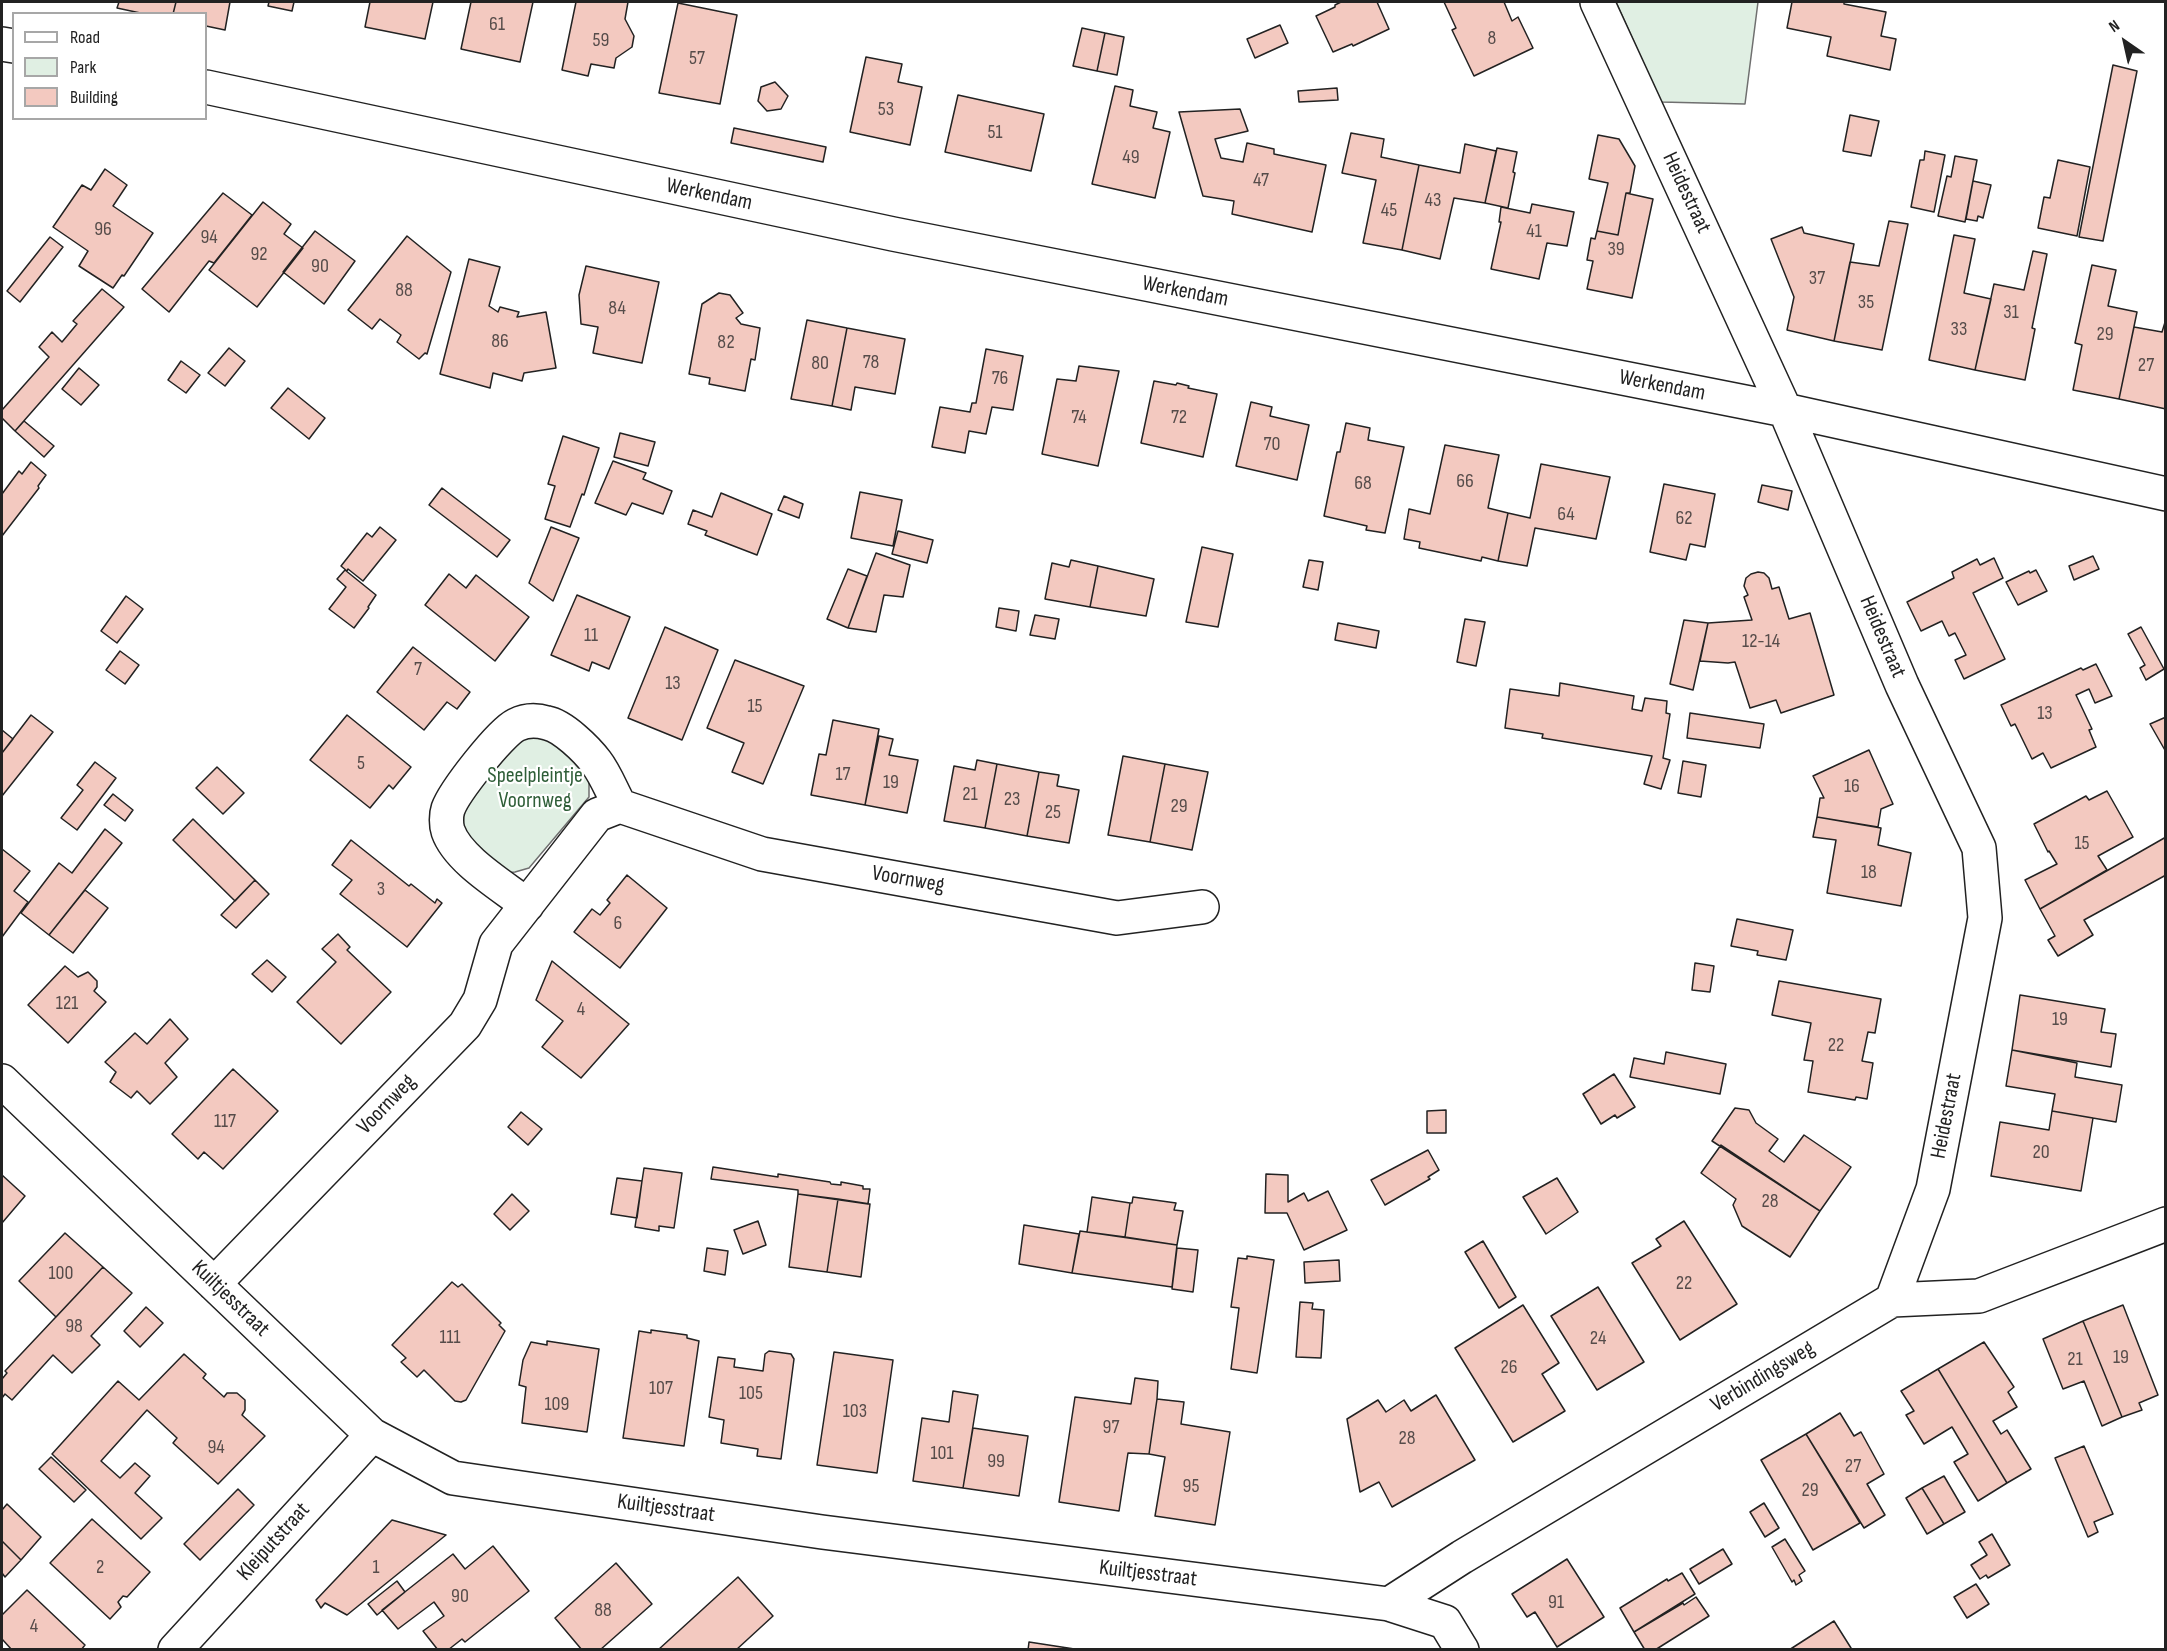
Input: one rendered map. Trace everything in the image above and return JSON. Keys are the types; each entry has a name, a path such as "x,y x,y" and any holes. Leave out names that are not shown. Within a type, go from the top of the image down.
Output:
{"street":[{"name":"Heidestraat","path":"1597,2 1785,410 1902,685 1979,848 1985,918 1981,942 1933,1189 1892,1300"},
{"name":"Werkendam","path":"207,87 905,236 1785,410 2166,494"},
{"path":"527,904 462,853 454,845 446,828 447,811 455,795 502,736 517,724 533,720 549,723 564,730 596,762 620,806"},
{"name":"Voornweg","path":"214,1284 465,1024 480,1000 496,944 597,815 620,806 762,854 1118,918 1202,907"},
{"name":"Kuiltjesstraat","path":"2,1081 372,1435 453,1478 822,1532 1389,1604 1445,1622 1462,1650"},
{"name":"Verbindingsweg","path":"1389,1604 1462,1557 1892,1300 1979,1296 2166,1224"},
{"name":"Kleiputstraat","path":"175,1650 372,1435"}],"green space":[{"path":"1616,2 1758,2 1745,104 1661,102"},
{"name":"Speelpleintje Voornweg","path":"541,732 589,775 589,797 529,868 504,873 462,836 459,812 521,735"}],"building":[{"path":"119,2 176,2 174,12 136,12 117,8"},
{"path":"176,2 230,2 225,30 207,26 207,12 174,12"},
{"path":"269,2 294,2 292,11 268,6"},
{"path":"370,2 433,2 425,39 365,27"},
{"path":"471,2 533,2 520,62 461,49"},
{"path":"576,2 628,2 625,19 634,36 632,47 616,58 614,68 591,64 588,76 562,70"},
{"path":"1341,2 1377,2 1389,29 1353,46 1352,44 1333,52 1316,16"},
{"path":"1444,2 1504,2 1512,21 1518,17 1533,48 1474,76 1452,30 1456,28"},
{"path":"1792,2 1844,2 1844,4 1886,12 1881,36 1896,39 1890,70 1827,56 1831,37 1787,28"},
{"path":"678,3 737,15 720,104 659,93"},
{"path":"1280,25 1288,43 1255,58 1247,39"},
{"path":"1082,28 1105,33 1097,71 1073,66"},
{"path":"1105,33 1124,37 1117,75 1097,71"},
{"path":"866,57 902,64 898,82 922,87 910,145 850,132"},
{"path":"2113,65 2137,71 2103,241 2079,237"},
{"path":"775,82 788,96 781,109 767,111 758,101 761,87"},
{"path":"1115,86 1133,90 1130,106 1157,112 1153,128 1170,132 1155,198 1092,184"},
{"path":"1337,88 1338,100 1299,102 1298,91"},
{"path":"958,95 1044,114 1031,171 945,152"},
{"path":"1240,109 1248,131 1215,139 1221,158 1243,162 1247,143 1274,149 1274,154 1326,165 1312,232 1232,214 1234,201 1203,196 1179,112"},
{"path":"1850,115 1879,121 1871,156 1843,151"},
{"path":"734,128 826,147 823,162 731,143"},
{"path":"1351,133 1384,139 1381,157 1419,165 1402,250 1363,243 1376,180 1342,173"},
{"path":"1598,135 1619,139 1635,166 1630,193 1626,193 1618,235 1597,231 1608,183 1589,179"},
{"path":"1465,144 1496,151 1485,203 1454,198 1440,259 1402,250 1419,165 1460,173"},
{"path":"1497,148 1517,152 1508,208 1485,203"},
{"path":"1925,151 1945,155 1934,212 1911,207 1920,160 1924,160"},
{"path":"1955,156 1977,160 1965,222 1938,216 1947,176 1951,177"},
{"path":"2058,160 2090,167 2077,236 2038,228 2044,197 2050,198"},
{"path":"105,169 127,185 113,206 153,233 124,276 122,275 113,288 79,266 88,251 53,227 82,185 91,190"},
{"path":"1973,181 1991,185 1983,218 1978,216 1977,221 1966,219"},
{"path":"223,193 252,215 214,263 209,261 169,312 142,289"},
{"path":"1626,193 1653,199 1632,298 1587,289 1593,261 1587,260 1591,238 1595,239 1597,231 1618,235"},
{"path":"263,202 291,224 284,234 303,248 257,307 209,270"},
{"path":"1532,204 1574,212 1567,246 1547,243 1539,279 1491,269 1501,222 1499,222 1501,207 1530,213"},
{"path":"1889,221 1908,224 1882,350 1834,341 1850,262 1879,266"},
{"path":"1802,227 1804,233 1854,244 1834,341 1787,330 1794,297 1771,239"},
{"path":"315,231 355,261 324,304 283,272"},
{"path":"1954,235 1975,239 1964,293 1991,299 1975,370 1929,360"},
{"path":"407,236 451,272 427,354 425,353 419,359 397,342 401,335 380,319 372,329 348,310"},
{"path":"50,237 63,247 20,302 7,291"},
{"path":"2033,251 2047,254 2032,328 2035,329 2025,380 1975,370 1994,284 2024,290"},
{"path":"469,259 500,267 489,306 498,312 500,307 519,312 517,317 546,312 556,368 524,373 522,381 493,373 490,388 440,374"},
{"path":"2092,265 2116,270 2108,306 2137,312 2119,399 2073,390 2082,345 2075,343"},
{"path":"586,266 659,282 642,363 593,353 598,327 581,324 579,295"},
{"path":"102,289 124,307 15,431 2,418 2,410 49,357 39,347 52,332 62,342 77,324 73,321"},
{"path":"719,293 730,295 743,313 736,318 741,324 760,328 755,360 751,359 745,391 709,384 710,378 689,374 702,304"},
{"path":"2166,319 2166,409 2119,399 2134,327 2162,332"},
{"path":"807,320 847,328 832,406 791,399"},
{"path":"847,328 905,339 895,394 855,387 851,410 832,406"},
{"path":"229,348 245,361 225,386 208,373"},
{"path":"986,349 1023,356 1013,410 992,407 986,434 969,431 965,453 932,447 940,407 970,412 972,403 976,403"},
{"path":"181,361 200,375 186,393 168,380"},
{"path":"1079,366 1119,371 1098,466 1042,454 1057,379 1076,381"},
{"path":"79,368 99,385 81,405 62,389"},
{"path":"1154,381 1176,385 1177,383 1189,386 1188,388 1217,394 1203,457 1141,443"},
{"path":"288,388 325,418 309,439 271,408"},
{"path":"1251,402 1272,407 1270,416 1309,425 1297,480 1236,466"},
{"path":"24,421 54,446 44,457 15,431"},
{"path":"1346,423 1370,428 1368,440 1404,447 1385,533 1366,530 1367,526 1324,516 1337,452 1340,452"},
{"path":"620,433 655,442 648,466 614,457"},
{"path":"563,436 599,448 584,495 582,494 570,527 545,519 555,486 548,484"},
{"path":"1445,445 1499,455 1488,508 1508,513 1498,561 1482,557 1481,561 1419,548 1420,542 1404,539 1409,509 1430,514"},
{"path":"613,461 646,473 643,479 672,491 663,514 632,503 626,515 595,503"},
{"path":"31,462 46,475 38,486 39,488 2,536 2,494 19,471 22,474"},
{"path":"1541,464 1610,477 1596,539 1535,528 1527,566 1498,561 1508,513 1530,518"},
{"path":"1664,484 1715,494 1705,547 1690,544 1686,560 1650,552"},
{"path":"1762,485 1792,491 1788,510 1758,502"},
{"path":"442,488 510,540 497,557 429,505"},
{"path":"860,492 902,500 893,546 851,538"},
{"path":"721,493 772,514 757,555 705,535 707,531 688,524 693,510 712,517"},
{"path":"784,496 803,504 799,518 778,510"},
{"path":"380,527 396,540 363,581 341,566 367,533 372,537"},
{"path":"551,527 579,538 553,601 529,583"},
{"path":"898,531 933,540 927,563 892,554"},
{"path":"1202,547 1233,554 1218,627 1186,622"},
{"path":"876,553 910,565 903,597 884,595 876,632 848,628"},
{"path":"2093,556 2099,569 2074,580 2069,566"},
{"path":"1994,558 2003,578 1973,593 2005,659 1964,679 1955,660 1966,655 1955,633 1949,636 1942,621 1921,631 1907,602 1954,578 1952,572 1977,559 1980,565"},
{"path":"1071,560 1098,566 1090,607 1045,599 1052,563 1069,567"},
{"path":"1309,560 1323,562 1318,590 1303,587"},
{"path":"1098,566 1154,579 1146,616 1090,607"},
{"path":"848,569 867,576 848,628 827,619"},
{"path":"345,570 376,595 354,628 329,609 346,587 337,579"},
{"path":"2036,570 2047,591 2018,605 2006,582"},
{"path":"1758,572 1764,573 1769,578 1772,589 1779,587 1789,619 1810,613 1834,695 1781,713 1776,700 1750,708 1735,662 1700,661 1708,623 1752,620 1744,597 1748,595 1744,586 1746,578"},
{"path":"449,574 466,588 476,575 529,617 495,661 425,605"},
{"path":"577,595 630,617 609,669 592,662 589,671 551,655"},
{"path":"126,596 143,609 117,643 101,631"},
{"path":"999,608 1019,611 1016,631 996,627"},
{"path":"1035,615 1059,619 1055,639 1030,635"},
{"path":"1465,619 1485,622 1476,666 1457,662"},
{"path":"1684,620 1708,623 1693,690 1670,684"},
{"path":"1338,623 1379,631 1376,648 1335,640"},
{"path":"665,627 718,650 682,740 628,718"},
{"path":"2141,627 2164,669 2146,680 2140,668 2145,665 2128,634"},
{"path":"413,647 470,692 457,709 447,702 424,730 377,692"},
{"path":"120,651 139,665 125,684 106,670"},
{"path":"735,660 804,686 763,784 732,772 744,743 707,728"},
{"path":"2096,664 2112,696 2095,703 2089,689 2076,695 2092,729 2089,730 2096,747 2051,768 2043,753 2032,759 2015,724 2011,726 2001,705 2081,668 2083,670"},
{"path":"1560,683 1634,696 1632,709 1642,711 1645,698 1667,701 1666,713 1670,714 1663,758 1670,760 1661,789 1644,784 1652,756 1542,738 1543,734 1505,728 1510,689 1559,696"},
{"path":"1690,713 1764,724 1760,748 1687,738"},
{"path":"31,715 53,732 2,796 2,753"},
{"path":"347,715 411,767 393,789 389,785 370,808 310,760"},
{"path":"2166,717 2166,752 2150,724"},
{"path":"833,720 879,729 865,805 811,795 819,754 826,755"},
{"path":"2,730 13,739 2,753"},
{"path":"879,736 893,739 889,755 918,760 907,813 865,805"},
{"path":"1869,750 1893,804 1881,809 1878,827 1817,817 1820,798 1824,798 1813,776"},
{"path":"1123,756 1165,764 1150,842 1108,835"},
{"path":"977,760 997,764 985,828 944,821 954,766 975,770"},
{"path":"1683,761 1706,765 1701,797 1678,793"},
{"path":"95,762 116,778 77,830 61,818 83,790 77,785"},
{"path":"997,764 1039,772 1027,836 985,828"},
{"path":"1165,764 1208,772 1192,850 1150,842"},
{"path":"217,767 244,793 223,814 196,788"},
{"path":"1039,772 1059,775 1057,786 1079,790 1069,843 1027,836"},
{"path":"2107,791 2133,837 2098,856 2107,870 2040,909 2025,880 2057,864 2048,852 2034,824 2086,796 2089,800"},
{"path":"113,794 133,810 125,821 104,805"},
{"path":"1817,817 1881,828 1878,845 1911,853 1901,906 1827,893 1836,840 1813,837"},
{"path":"193,819 255,880 235,901 173,840"},
{"path":"105,829 122,843 49,935 21,913 59,863 72,873"},
{"path":"2166,837 2166,875 2084,920 2093,935 2058,956 2048,940 2055,936 2040,909"},
{"path":"351,840 409,886 411,884 435,903 437,899 442,903 407,947 340,894 352,880 332,865"},
{"path":"2,849 30,871 14,891 28,902 2,937"},
{"path":"627,875 667,908 620,968 574,932 592,909 600,915 610,903 607,900"},
{"path":"255,880 269,894 236,928 221,915"},
{"path":"85,890 108,908 73,953 49,935"},
{"path":"1737,919 1793,930 1786,960 1757,955 1758,951 1731,946"},
{"path":"338,934 350,947 347,950 391,992 341,1044 297,1002 336,962 322,949"},
{"path":"267,960 286,977 272,992 252,974"},
{"path":"552,961 629,1024 581,1078 542,1047 563,1021 536,1000"},
{"path":"1695,963 1714,966 1710,992 1692,990"},
{"path":"65,966 78,977 88,972 97,981 94,991 106,1002 68,1043 28,1005"},
{"path":"1779,981 1881,999 1875,1033 1868,1032 1862,1061 1873,1063 1867,1099 1856,1097 1855,1100 1808,1092 1813,1061 1804,1060 1811,1023 1772,1015"},
{"path":"2020,995 2105,1009 2101,1032 2116,1034 2111,1067 2012,1050"},
{"path":"170,1019 188,1039 165,1063 177,1077 150,1104 137,1091 131,1098 110,1082 116,1072 105,1062 135,1033 147,1044"},
{"path":"2012,1050 2077,1063 2075,1077 2122,1085 2116,1122 2052,1111 2055,1094 2006,1086"},
{"path":"1666,1052 1726,1064 1720,1094 1630,1077 1634,1058 1664,1064"},
{"path":"233,1069 278,1111 223,1169 204,1152 198,1159 172,1134"},
{"path":"1614,1074 1635,1107 1601,1124 1583,1094"},
{"path":"1735,1108 1749,1110 1756,1123 1778,1139 1769,1151 1784,1162 1804,1135 1851,1167 1820,1211 1712,1141"},
{"path":"1446,1110 1446,1133 1427,1133 1427,1111"},
{"path":"2052,1111 2093,1118 2081,1191 1991,1176 2000,1122 2049,1130"},
{"path":"521,1112 542,1129 528,1145 508,1127"},
{"path":"1721,1145 1820,1211 1790,1257 1742,1226 1733,1205 1736,1199 1701,1173"},
{"path":"1428,1150 1439,1170 1428,1177 1430,1179 1385,1205 1371,1180"},
{"path":"713,1167 778,1177 778,1174 831,1184 841,1185 841,1182 863,1186 863,1189 870,1189 868,1204 798,1194 798,1190 711,1179"},
{"path":"644,1168 682,1173 674,1228 659,1226 659,1231 635,1227"},
{"path":"1266,1174 1288,1175 1288,1202 1304,1193 1308,1201 1328,1191 1347,1230 1304,1250 1287,1213 1265,1213"},
{"path":"2,1175 25,1196 2,1223"},
{"path":"617,1178 642,1181 637,1218 611,1214"},
{"path":"1557,1178 1578,1212 1546,1234 1523,1197"},
{"path":"512,1194 529,1211 510,1230 494,1214"},
{"path":"798,1194 838,1199 827,1272 789,1267"},
{"path":"1092,1197 1130,1203 1125,1237 1087,1232"},
{"path":"1133,1197 1176,1203 1174,1210 1183,1211 1177,1245 1125,1237"},
{"path":"838,1199 870,1204 861,1277 827,1272"},
{"path":"758,1221 766,1245 743,1254 734,1230"},
{"path":"1684,1221 1737,1304 1680,1340 1632,1263 1661,1246 1656,1239"},
{"path":"1024,1225 1079,1234 1072,1273 1019,1264"},
{"path":"1080,1231 1177,1245 1172,1287 1072,1273"},
{"path":"65,1233 103,1267 56,1317 19,1281"},
{"path":"1483,1241 1516,1297 1499,1308 1465,1252"},
{"path":"707,1248 728,1251 725,1275 704,1271"},
{"path":"1177,1248 1198,1250 1193,1292 1172,1289"},
{"path":"1247,1256 1274,1260 1257,1373 1231,1369 1239,1308 1231,1307 1238,1258 1247,1259"},
{"path":"1339,1260 1340,1281 1305,1283 1304,1262"},
{"path":"103,1267 132,1293 91,1336 100,1345 72,1373 53,1355 12,1400 5,1394 2,1398 2,1379 7,1373 5,1371"},
{"path":"452,1282 458,1287 462,1284 501,1323 499,1325 505,1331 466,1400 461,1402 455,1401 424,1370 417,1377 401,1362 406,1358 392,1345"},
{"path":"1598,1287 1644,1362 1597,1390 1551,1316"},
{"path":"1300,1302 1313,1303 1312,1309 1324,1310 1321,1358 1296,1357"},
{"path":"1523,1305 1559,1363 1542,1374 1565,1411 1513,1442 1455,1348"},
{"path":"2123,1305 2158,1395 2139,1403 2142,1410 2122,1417 2083,1321"},
{"path":"146,1307 163,1323 140,1347 124,1331"},
{"path":"2083,1321 2122,1417 2102,1426 2084,1381 2063,1389 2043,1339"},
{"path":"651,1330 687,1335 687,1338 699,1341 684,1446 623,1438 639,1331 651,1333"},
{"path":"547,1341 599,1349 587,1432 522,1423 526,1387 519,1385 523,1360 531,1342 547,1345"},
{"path":"1984,1342 2014,1387 2008,1392 2017,1407 1993,1421 2001,1434 2007,1430 2031,1469 2007,1483 1938,1369"},
{"path":"769,1351 791,1354 794,1359 781,1459 757,1456 758,1449 721,1443 724,1420 709,1417 718,1357 735,1359 734,1367 763,1371 765,1354"},
{"path":"834,1352 893,1360 877,1473 817,1465"},
{"path":"184,1354 206,1374 203,1378 224,1397 227,1393 237,1393 245,1400 245,1410 242,1415 265,1436 218,1484 173,1443 177,1438 147,1410 101,1461 120,1478 135,1463 150,1476 135,1493 162,1518 141,1539 52,1454 118,1381 139,1400"},
{"path":"1938,1369 2007,1483 1978,1501 1954,1462 1968,1454 1952,1427 1924,1444 1906,1415 1914,1411 1901,1391"},
{"path":"1135,1378 1158,1381 1157,1399 1149,1454 1128,1453 1119,1511 1059,1502 1075,1397 1131,1404"},
{"path":"953,1391 978,1395 963,1488 913,1481 922,1418 949,1422"},
{"path":"1436,1395 1475,1460 1392,1507 1379,1482 1360,1492 1347,1419 1378,1400 1386,1412 1404,1400 1411,1411"},
{"path":"1157,1399 1184,1402 1181,1424 1230,1432 1215,1525 1155,1516 1165,1457 1149,1454"},
{"path":"1840,1413 1854,1436 1861,1432 1884,1474 1867,1484 1885,1515 1864,1528 1806,1434"},
{"path":"973,1428 1028,1436 1019,1496 963,1488"},
{"path":"1806,1434 1860,1523 1813,1550 1761,1460"},
{"path":"2084,1446 2113,1514 2094,1522 2098,1532 2088,1537 2055,1458"},
{"path":"51,1457 86,1490 74,1502 39,1469"},
{"path":"1944,1476 1965,1512 1944,1524 1922,1488"},
{"path":"1922,1488 1944,1524 1927,1534 1906,1498"},
{"path":"238,1489 254,1505 200,1560 184,1544"},
{"path":"1764,1503 1779,1528 1765,1537 1750,1512"},
{"path":"7,1504 41,1537 21,1560 2,1541 2,1510"},
{"path":"92,1519 150,1572 127,1597 123,1596 118,1602 121,1607 110,1619 50,1563"},
{"path":"392,1520 446,1535 347,1615 325,1603 321,1608 316,1600"},
{"path":"1992,1534 2010,1565 1988,1578 1986,1575 1980,1579 1971,1565 1987,1555 1979,1542"},
{"path":"1785,1539 1805,1571 1799,1575 1802,1581 1796,1585 1772,1547"},
{"path":"2,1541 21,1560 5,1577 2,1573"},
{"path":"493,1546 529,1591 465,1642 462,1639 448,1650 438,1650 423,1631 444,1616 434,1602 398,1629 382,1610 453,1554 465,1569"},
{"path":"1723,1549 1732,1564 1699,1584 1690,1569"},
{"path":"1567,1559 1604,1617 1557,1647 1535,1612 1527,1617 1512,1594"},
{"path":"616,1563 652,1604 600,1650 582,1650 555,1618"},
{"path":"1682,1573 1695,1594 1634,1632 1620,1608 1667,1579 1668,1581"},
{"path":"738,1577 773,1616 736,1650 658,1650"},
{"path":"397,1581 405,1592 377,1615 368,1604"},
{"path":"1976,1584 1989,1604 1967,1618 1954,1597"},
{"path":"27,1590 85,1645 81,1650 12,1650 2,1639 2,1615"},
{"path":"1696,1597 1709,1616 1655,1650 1645,1650 1634,1632"},
{"path":"1834,1621 1851,1648 1849,1650 1789,1650"},
{"path":"1029,1642 1081,1650 1028,1650"}]}
